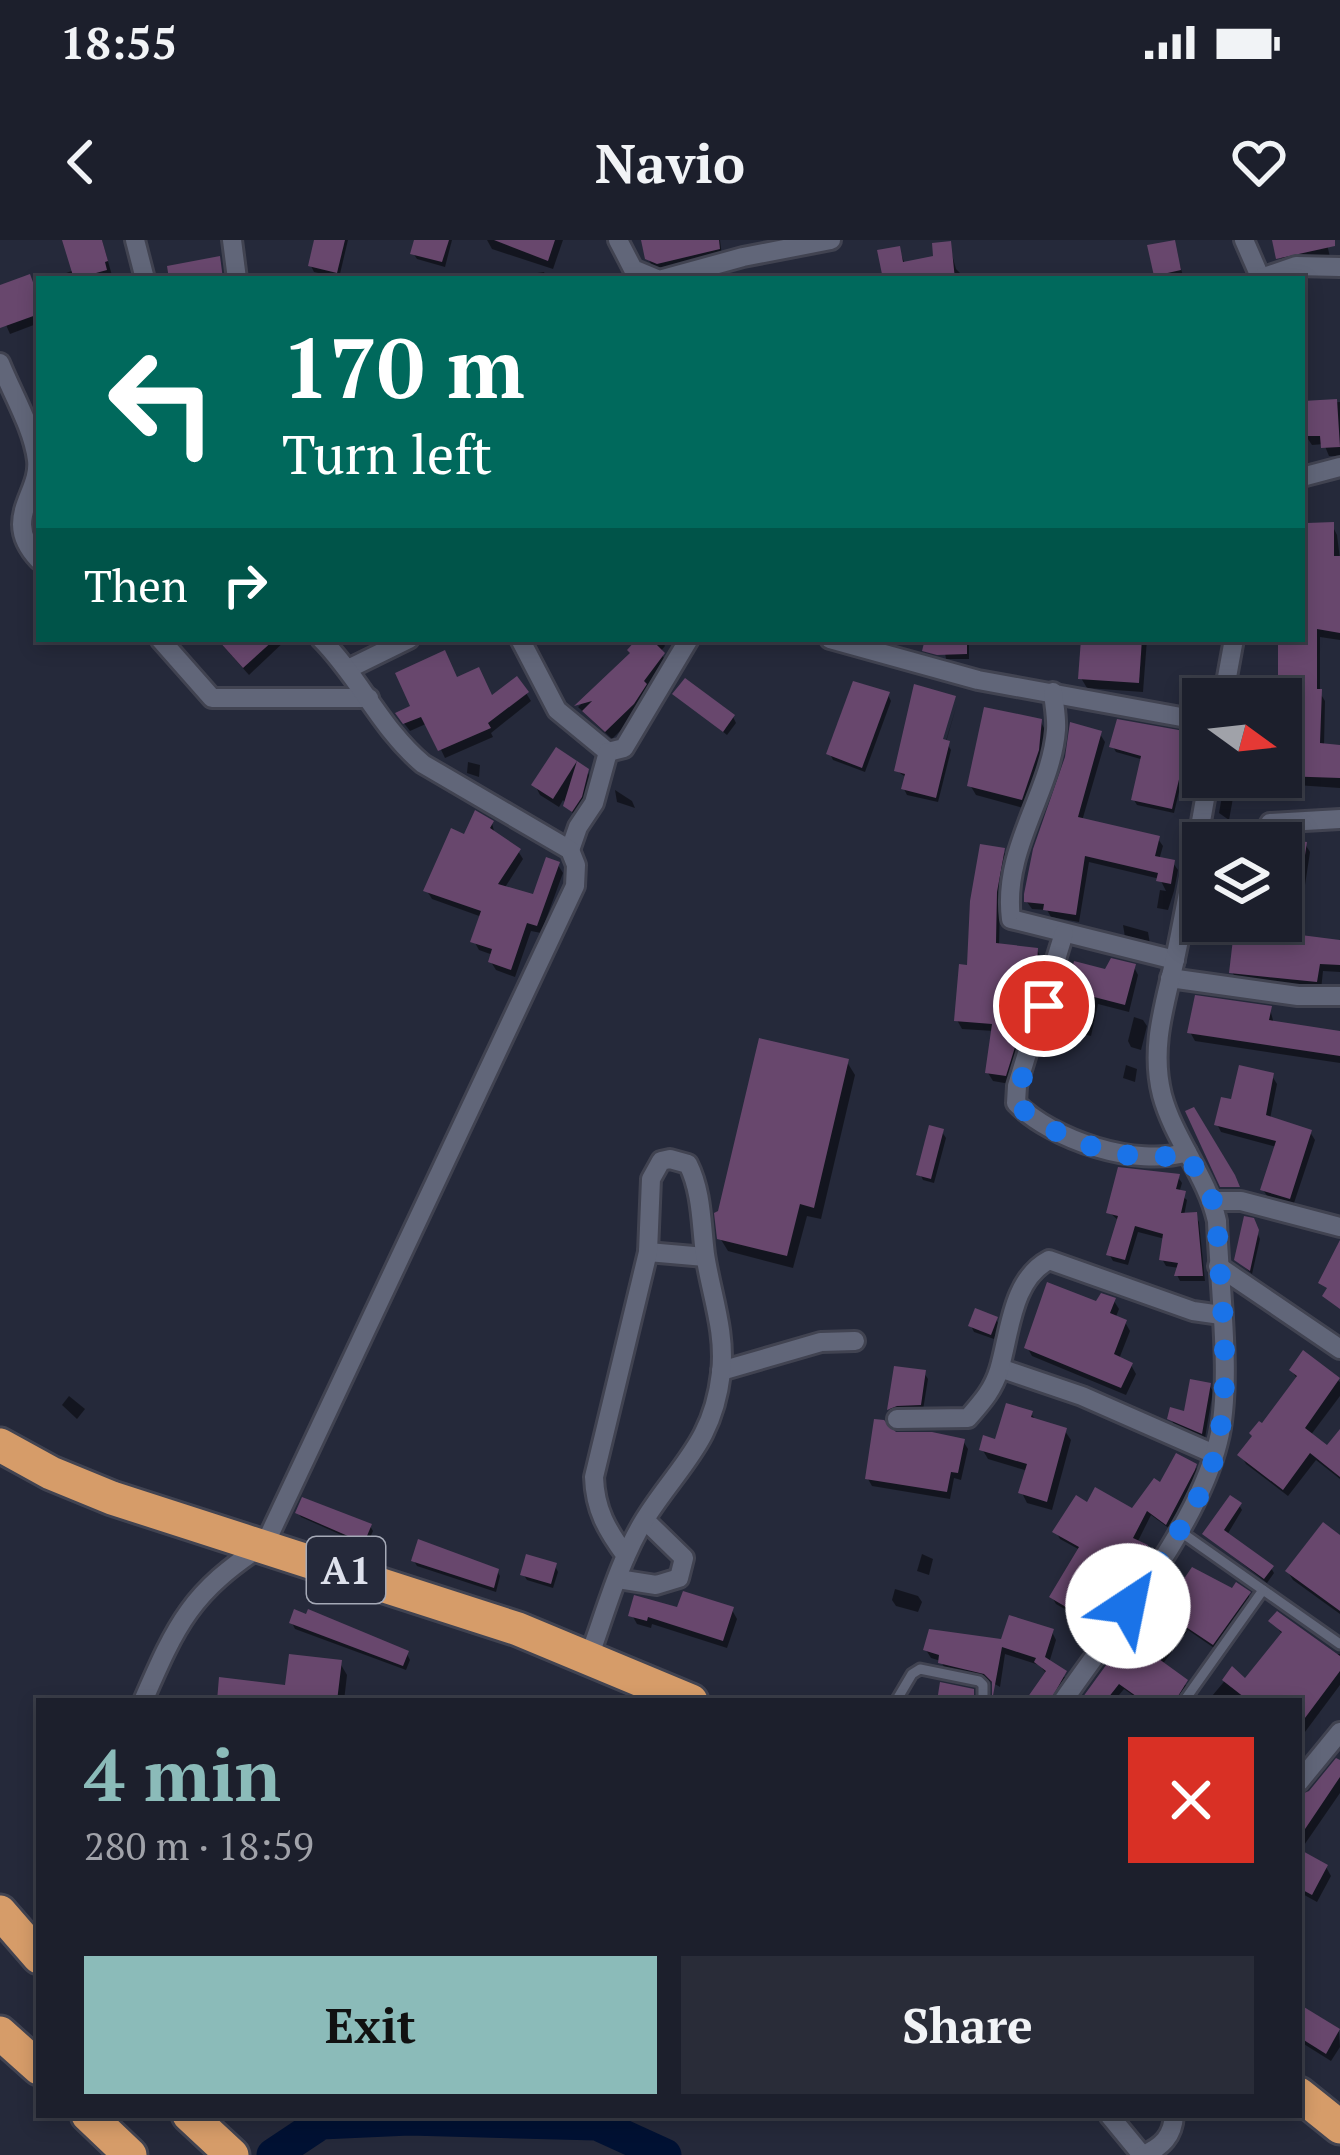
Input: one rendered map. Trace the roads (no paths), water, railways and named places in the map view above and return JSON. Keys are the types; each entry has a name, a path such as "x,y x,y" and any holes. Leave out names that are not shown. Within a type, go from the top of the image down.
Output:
{"highway":[{"name":"A1","path":"3,1454 197,1528 265,1544 518,1629 684,1698"},
{"path":"0,1912 36,1954"},
{"path":"0,1937 36,1974"},
{"path":"0,2033 36,2065"},
{"path":"1302,2096 1340,2127"},
{"path":"91,2118 130,2155"},
{"path":"192,2118 232,2155"}],"street":[{"path":"135,240 144,276"},
{"path":"232,240 237,276"},
{"path":"618,240 633,269 652,276"},
{"path":"668,276 741,248 831,240"},
{"path":"1244,240 1260,276"},
{"path":"1269,276 1296,266 1340,267"},
{"path":"0,363 36,458"},
{"path":"1305,476 1340,467"},
{"path":"36,471 15,510 18,533 36,556"},
{"path":"163,642 212,698 369,698"},
{"path":"144,1698 175,1629 196,1597 220,1573 265,1544 575,886 576,866 570,850 423,764 403,747 350,668 324,642"},
{"path":"350,668 404,642"},
{"path":"522,642 557,710 608,752"},
{"path":"608,752 624,748 686,642"},
{"path":"841,642 978,680 1182,718"},
{"path":"1227,678 1233,642"},
{"path":"1053,692 1056,730 1019,838 1009,915 1021,923 1172,969 1298,996 1340,996"},
{"path":"570,850 594,803 608,752"},
{"path":"1065,1698 1204,1486 1223,1403 1213,1201 1162,1095 1158,1055 1160,1015 1205,798"},
{"path":"1288,822 1340,819"},
{"path":"1064,933 1017,1086 1016,1103 1028,1116 1099,1149 1166,1159 1186,1152"},
{"path":"589,1657 626,1556 645,1520 703,1441 722,1371 720,1325 705,1257 698,1182 688,1164 670,1159 661,1161 651,1179 648,1252 594,1477 594,1502 604,1526 626,1556"},
{"path":"1213,1201 1241,1201 1340,1227"},
{"path":"648,1252 705,1257"},
{"path":"897,1419 968,1418 989,1395 1023,1288 1037,1266 1049,1260 1193,1311 1221,1315"},
{"path":"1218,1266 1340,1349"},
{"path":"722,1371 820,1342 855,1341"},
{"path":"1000,1367 1082,1396 1214,1454"},
{"path":"618,1579 656,1585 679,1578 684,1558 645,1520"},
{"path":"1302,1778 1340,1733"},
{"path":"1112,2118 1143,2155 1170,2135 1173,2118"}],"lane":[{"path":"1178,1530 1340,1644"},
{"path":"1186,1698 1263,1590"},
{"path":"898,1698 920,1669 979,1681 983,1698"}],"waterway":[{"path":"273,2155 321,2123 409,2119 597,2124 665,2155"}]}
